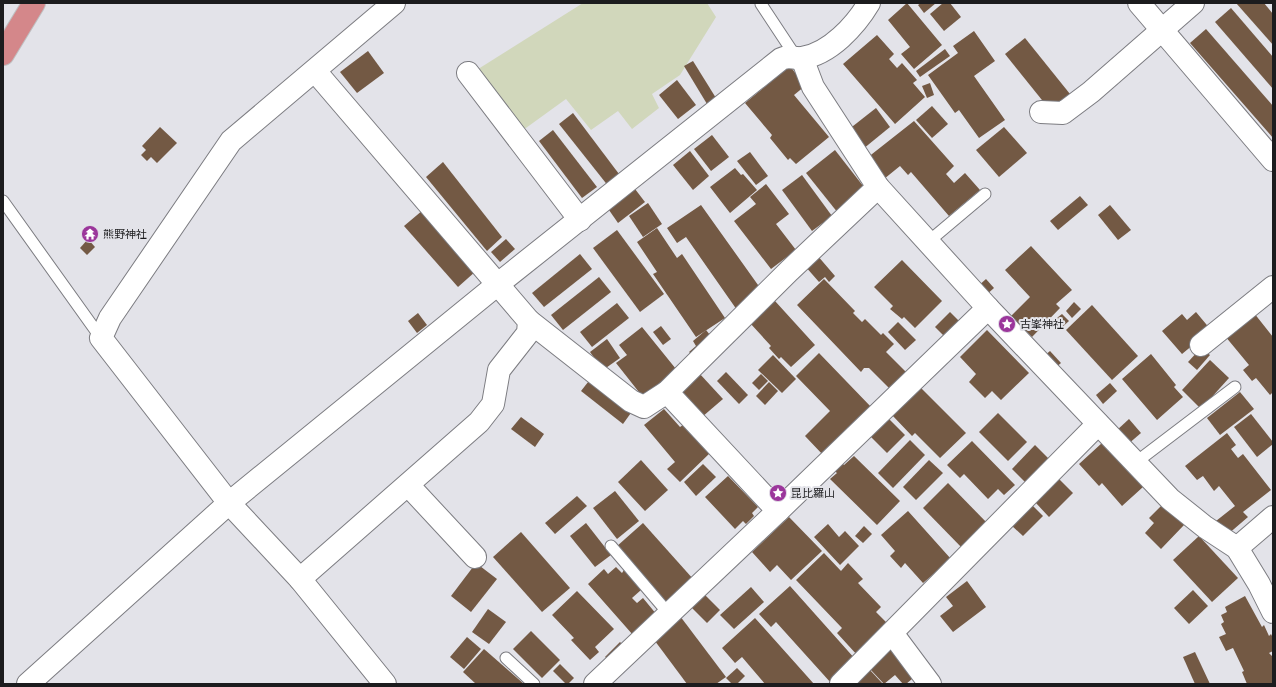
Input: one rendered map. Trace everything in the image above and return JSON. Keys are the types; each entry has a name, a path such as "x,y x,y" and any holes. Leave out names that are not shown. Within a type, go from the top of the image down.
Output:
{"highway":[{"path":"3,54 34,3"}],"street":[{"path":"379,682 300,579 229,503 101,338 110,318 231,141 316,71 394,3"},
{"path":"28,684 229,503 498,284 781,59 787,56 799,58 821,51 841,39 861,16 869,3"},
{"path":"1139,3 1273,160"},
{"path":"1041,112 1063,113 1091,92 1193,3"},
{"path":"799,58 813,87 878,187 988,308 1170,499 1205,527 1237,548 1259,584 1273,612"},
{"path":"316,71 529,321 631,401 644,407 667,392 789,271 878,187"},
{"path":"468,73 580,220"},
{"path":"1201,345 1273,287"},
{"path":"595,684 778,511 988,308"},
{"path":"300,579 479,422 493,404 498,370 528,333 529,321"},
{"path":"667,392 778,511"},
{"path":"841,684 1098,424"},
{"path":"408,485 475,556"},
{"path":"1237,548 1273,517"},
{"path":"892,633 930,684"}],"lane":[{"path":"761,4 799,58"},
{"path":"928,242 985,194"},
{"path":"3,201 101,338"},
{"path":"1135,463 1235,387"},
{"path":"611,546 669,614"},
{"path":"506,658 534,684"}],"green space":[{"path":"583,3 707,3 716,17 680,75 652,94 659,108 632,129 618,111 591,130 566,99 519,133 475,71"}],"building":[{"path":"907,3 942,45 914,69 901,54 910,47 888,20"},
{"path":"921,3 936,3 924,13 918,5"},
{"path":"943,3 950,3 961,17 944,31 930,14"},
{"path":"1236,3 1264,3 1273,14 1273,45"},
{"path":"1231,8 1273,57 1273,89 1215,22"},
{"path":"1206,29 1273,106 1273,138 1190,43"},
{"path":"974,31 995,61 974,76 1005,120 979,138 959,110 955,113 928,75 958,53 953,46"},
{"path":"877,35 894,54 889,59 897,68 902,63 917,80 913,83 925,97 895,124 843,64"},
{"path":"1025,38 1070,94 1050,110 1005,54"},
{"path":"945,49 950,56 920,77 916,71"},
{"path":"368,51 384,73 357,93 340,72"},
{"path":"693,61 716,98 707,104 684,66"},
{"path":"790,66 805,86 794,95 829,137 796,164 790,158 788,160 770,138 772,135 745,103"},
{"path":"677,80 696,105 678,119 659,95"},
{"path":"930,83 934,95 927,98 922,86"},
{"path":"932,106 948,124 932,138 916,120"},
{"path":"876,108 890,127 863,149 848,130"},
{"path":"573,113 622,178 609,187 559,124"},
{"path":"914,121 954,166 946,174 954,183 965,173 980,190 949,216 911,172 908,175 900,166 884,179 867,158"},
{"path":"160,127 177,143 157,163 151,157 147,161 141,155 146,150 142,146"},
{"path":"1004,127 1027,153 999,177 976,150"},
{"path":"553,130 597,187 582,198 539,141"},
{"path":"712,135 729,157 711,171 694,149"},
{"path":"835,150 867,191 838,213 806,173"},
{"path":"690,151 709,176 693,190 673,165"},
{"path":"750,152 768,176 756,185 737,161"},
{"path":"443,162 502,237 487,251 426,177"},
{"path":"735,168 741,175 743,174 757,190 730,213 710,187"},
{"path":"802,175 832,216 812,231 782,190"},
{"path":"766,184 789,214 776,224 796,250 771,269 734,221 756,204 750,197"},
{"path":"635,189 645,202 618,223 609,210"},
{"path":"1080,196 1088,205 1058,230 1050,221"},
{"path":"648,203 662,224 643,237 629,216"},
{"path":"701,205 763,292 737,310 686,237 677,243 667,228"},
{"path":"1110,205 1131,230 1118,240 1098,215"},
{"path":"423,210 476,271 458,287 404,226"},
{"path":"657,228 677,258 682,254 725,318 696,337 653,274 657,272 637,242"},
{"path":"617,230 664,294 640,312 593,248"},
{"path":"88,239 95,247 87,255 80,248"},
{"path":"506,239 515,249 500,262 491,252"},
{"path":"1031,246 1072,290 1056,304 1060,308 1032,337 1011,316 1030,297 1005,270"},
{"path":"580,254 592,269 544,307 532,293"},
{"path":"817,255 835,276 829,282 825,277 819,282 805,266"},
{"path":"902,260 942,301 915,328 904,317 902,319 890,309 893,306 874,287"},
{"path":"599,277 611,292 563,330 551,315"},
{"path":"824,279 855,311 853,313 862,322 865,319 881,335 883,333 894,344 886,352 907,373 890,389 869,368 864,368 861,372 797,305"},
{"path":"986,279 994,288 985,296 977,287"},
{"path":"775,301 815,345 791,367 781,357 779,359 769,348 771,346 750,323"},
{"path":"1074,302 1081,309 1072,318 1066,311"},
{"path":"617,303 629,318 592,347 580,332"},
{"path":"1092,305 1138,356 1112,380 1066,330"},
{"path":"950,312 961,323 946,338 935,327"},
{"path":"1196,312 1211,330 1182,354 1162,331 1182,314 1187,320"},
{"path":"418,313 427,325 417,333 408,321"},
{"path":"1254,313 1273,337 1273,392 1270,395 1256,378 1252,381 1243,370 1249,365 1225,336"},
{"path":"1062,314 1069,321 1060,329 1053,321"},
{"path":"898,322 916,340 905,350 888,332"},
{"path":"661,326 671,339 663,345 653,332"},
{"path":"642,327 680,374 646,401 616,363 627,355 619,345"},
{"path":"706,330 714,340 696,358 689,352 696,346 693,341"},
{"path":"987,330 1029,373 1001,400 992,391 985,398 969,382 976,374 960,357"},
{"path":"607,339 620,358 603,370 590,352"},
{"path":"1201,348 1210,355 1197,370 1188,362"},
{"path":"1050,351 1061,363 1054,369 1043,357"},
{"path":"819,353 873,409 824,456 805,436 830,411 796,376"},
{"path":"1151,354 1176,385 1174,387 1183,397 1157,420 1122,379"},
{"path":"773,355 796,379 782,393 758,370"},
{"path":"1210,360 1229,378 1201,409 1182,390"},
{"path":"726,372 748,395 739,404 717,381"},
{"path":"699,373 723,399 702,417 679,391"},
{"path":"761,374 768,381 759,390 752,383"},
{"path":"592,377 633,410 623,424 581,391"},
{"path":"769,382 778,391 765,405 756,396"},
{"path":"1110,383 1117,391 1103,404 1096,395"},
{"path":"920,387 966,433 940,458 915,433 912,436 892,415"},
{"path":"1240,392 1254,409 1220,435 1207,418"},
{"path":"664,409 680,427 683,425 710,453 680,482 667,469 675,462 644,425"},
{"path":"998,413 1027,442 1008,461 979,432"},
{"path":"1251,414 1273,442 1273,444 1257,457 1234,427"},
{"path":"521,417 544,434 535,447 511,429"},
{"path":"888,418 905,435 887,453 870,436"},
{"path":"1129,419 1141,433 1127,445 1116,431"},
{"path":"1227,433 1236,445 1231,449 1238,458 1243,454 1271,490 1243,512 1248,517 1227,535 1216,521 1235,506 1219,486 1214,491 1203,476 1197,480 1185,466"},
{"path":"910,440 925,455 893,488 878,473"},
{"path":"972,441 1015,485 1004,495 998,489 988,499 964,474 960,478 947,465"},
{"path":"1102,443 1143,487 1122,506 1102,483 1099,486 1079,464"},
{"path":"1035,445 1052,462 1029,486 1012,469"},
{"path":"854,456 900,501 877,525 830,479 837,473 832,469 840,461 844,465"},
{"path":"641,460 668,490 645,511 618,482"},
{"path":"929,460 943,473 916,500 903,487"},
{"path":"703,464 716,477 696,496 684,482"},
{"path":"728,476 758,507 752,513 754,516 746,524 743,521 735,529 705,497"},
{"path":"1059,479 1073,493 1049,517 1035,502"},
{"path":"948,483 989,525 964,550 923,508"},
{"path":"615,491 639,521 617,539 593,508"},
{"path":"577,496 587,506 555,534 545,523"},
{"path":"1163,504 1184,525 1161,549 1145,533 1154,523 1149,518"},
{"path":"1032,505 1043,516 1023,536 1011,525"},
{"path":"908,511 951,559 923,583 905,563 901,568 890,556 895,551 881,535"},
{"path":"789,517 822,551 791,580 777,565 770,572 752,552"},
{"path":"586,523 611,555 595,567 570,536"},
{"path":"643,523 694,580 667,604 616,547"},
{"path":"828,524 839,537 845,531 859,546 840,565 814,537"},
{"path":"864,526 872,534 863,543 855,536"},
{"path":"521,532 570,588 542,612 493,557"},
{"path":"1199,536 1238,578 1212,602 1173,560"},
{"path":"824,553 841,571 848,563 863,579 858,583 881,607 876,612 890,626 858,656 837,633 842,628 796,580"},
{"path":"476,563 497,579 471,612 451,596"},
{"path":"616,567 622,573 624,570 641,590 632,598 637,603 643,598 657,615 633,635 588,584 604,569 608,574"},
{"path":"967,581 986,607 953,632 940,616 953,606 946,597"},
{"path":"790,586 856,660 831,683 776,622 771,627 759,614"},
{"path":"751,587 764,602 734,629 720,615"},
{"path":"1193,590 1208,606 1189,624 1174,608"},
{"path":"577,591 614,629 595,647 599,652 590,660 571,640 574,638 552,615"},
{"path":"703,593 720,610 707,623 690,606"},
{"path":"1245,596 1262,627 1264,625 1269,636 1271,634 1273,638 1273,651 1269,653 1273,657 1273,684 1247,684 1242,672 1244,671 1233,648 1226,651 1219,637 1226,634 1221,624 1224,622 1221,615 1227,612 1225,607"},
{"path":"488,609 506,622 489,644 472,632"},
{"path":"680,616 726,677 716,684 687,684 652,637"},
{"path":"755,618 814,684 765,684 742,657 735,663 722,648"},
{"path":"531,631 560,660 542,678 513,649"},
{"path":"467,637 481,649 464,669 450,657"},
{"path":"620,642 625,647 610,661 605,657"},
{"path":"891,644 918,674 906,684 903,684 895,675 884,684 870,669"},
{"path":"484,649 524,684 476,684 463,672"},
{"path":"1195,652 1210,684 1195,684 1183,657"},
{"path":"560,664 574,678 568,684 566,684 553,671"},
{"path":"737,668 745,676 737,684 732,684 726,678"},
{"path":"869,669 883,684 852,684"}],"place":[{"name":"熊野神社","path":"90,234"},
{"name":"古峯神社","path":"1007,324"},
{"name":"昆比羅山","path":"778,493"}]}
